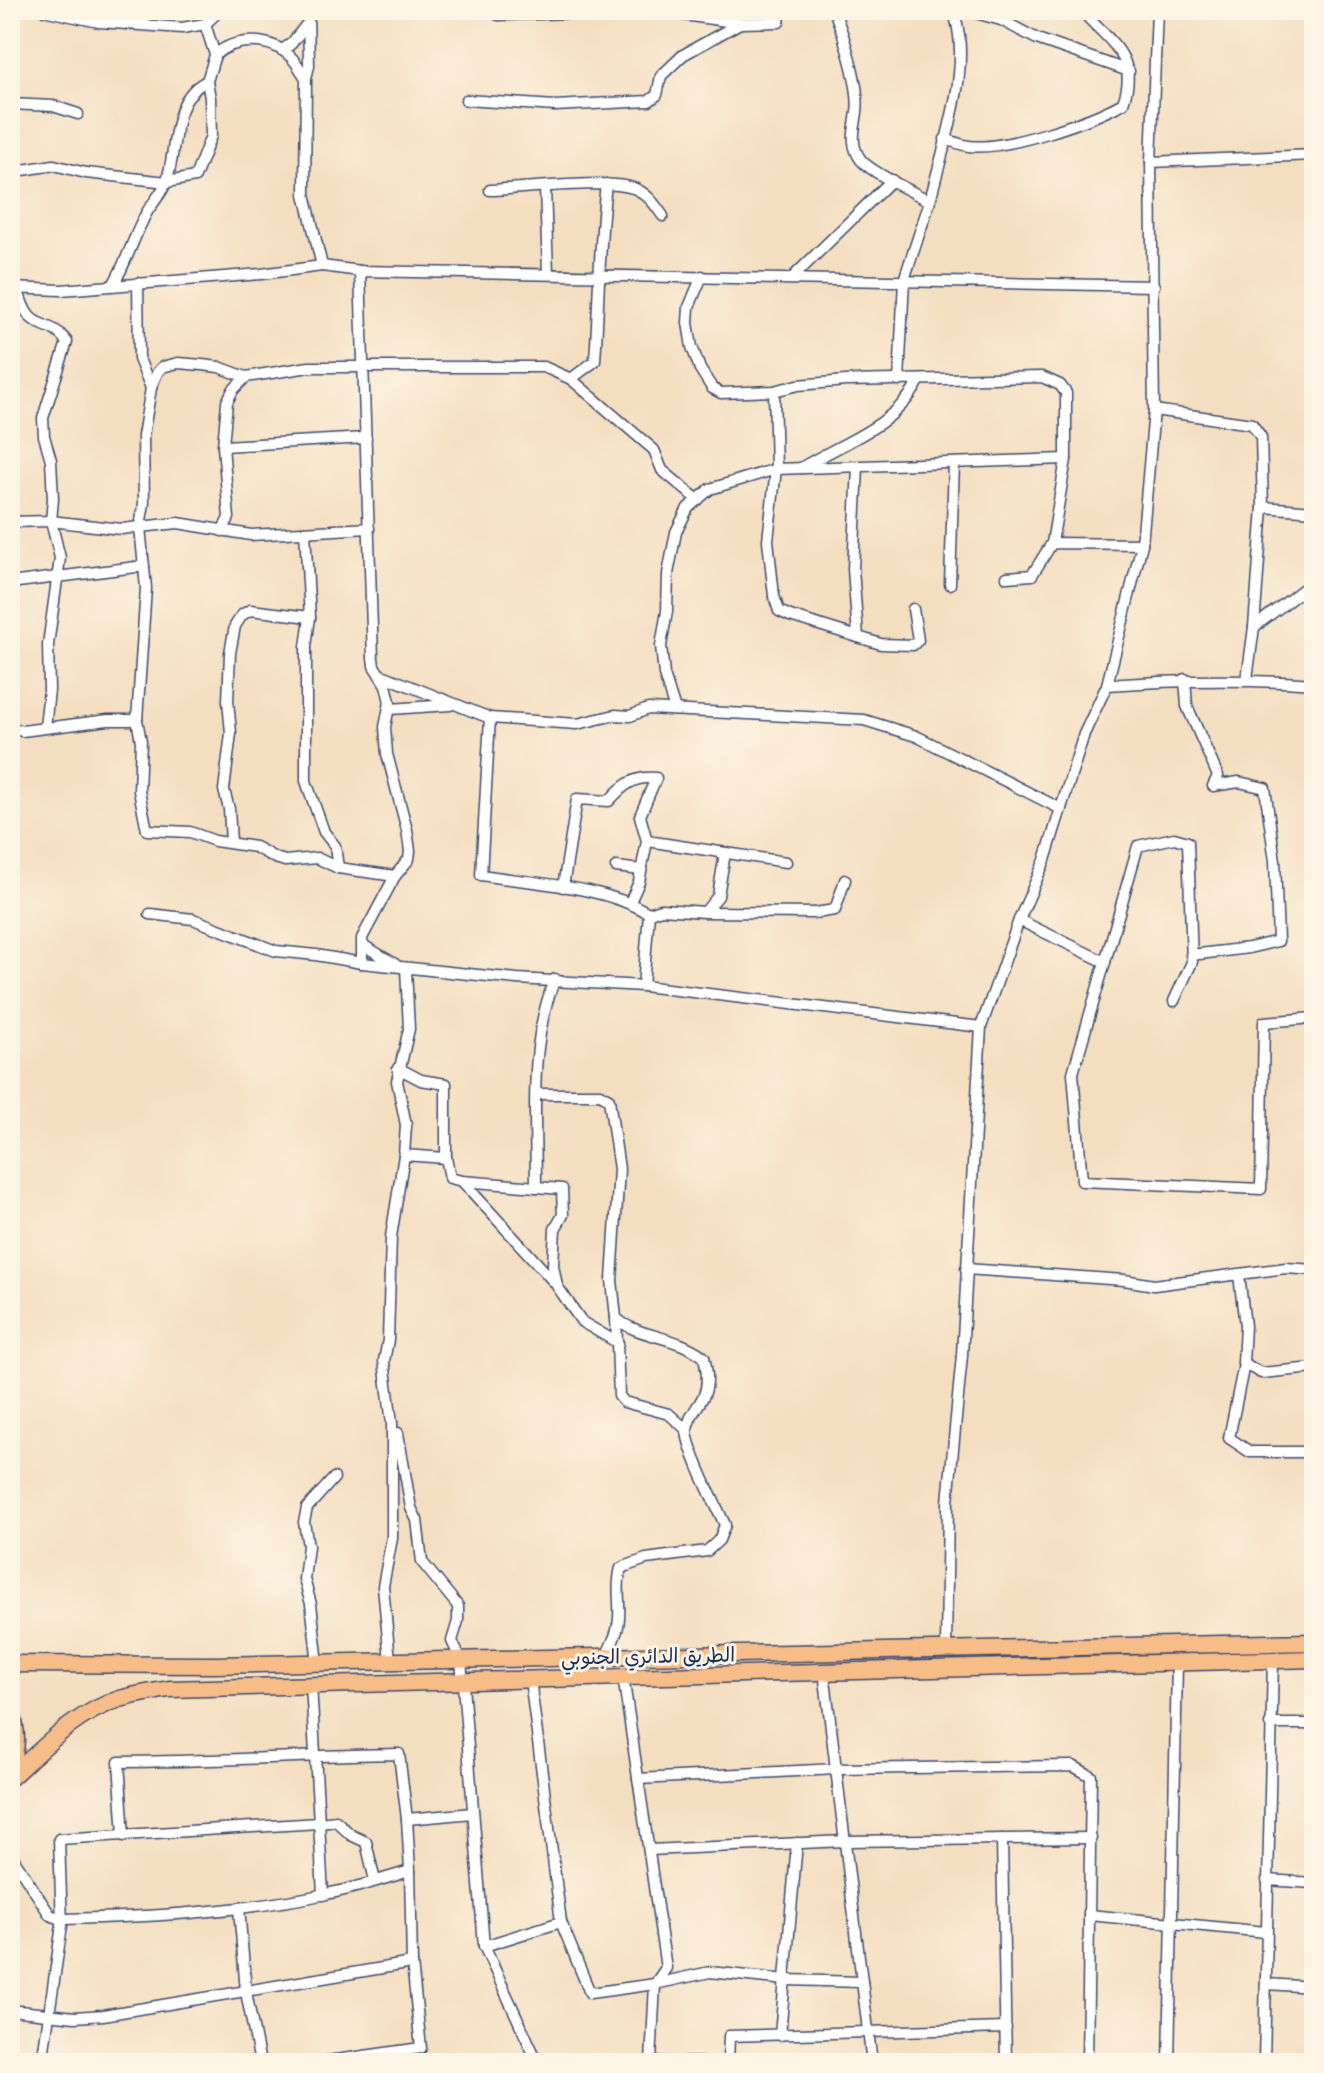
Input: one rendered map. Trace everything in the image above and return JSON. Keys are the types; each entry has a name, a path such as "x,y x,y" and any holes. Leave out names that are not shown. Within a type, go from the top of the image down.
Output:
{"main road":[{"name":"الطريق الدائري الجنوبي","path":"10,1664 318,1663 1314,1642"},
{"name":"الطريق الدائري الجنوبي","path":"10,1778 46,1744 85,1715 120,1699 169,1689 1314,1659"},
{"path":"10,1709 16,1724 17,1748 10,1771"}],"street":[{"path":"43,10 99,22 182,28 205,24 220,10"},
{"path":"308,10 305,194 322,266"},
{"path":"498,15 656,10 740,23 779,22 781,10"},
{"path":"899,381 904,280 930,201 955,97 961,53 953,10"},
{"path":"967,10 1001,20 1037,39 1129,71"},
{"path":"945,139 969,146 999,144 1069,127 1123,103 1129,85 1129,71 1123,56 1081,10"},
{"path":"946,1650 948,1502 962,1355 981,1027 1019,920 1045,860 1084,734 1107,685 1142,544 1154,410 1151,162 1157,10"},
{"path":"837,11 847,42 858,110 854,125 855,150 863,162 930,201"},
{"path":"466,100 555,106 649,101 657,95 661,76 683,55 740,23"},
{"path":"10,172 54,165 86,173 167,182 186,181 199,173 211,136 207,81 215,55 205,24"},
{"path":"282,50 306,25"},
{"path":"215,55 233,43 253,41 282,50 306,78"},
{"path":"113,285 147,212 167,182 184,106 195,87 207,81"},
{"path":"10,104 53,106 78,114"},
{"path":"1151,162 1314,155"},
{"path":"792,278 892,180"},
{"path":"571,379 595,361 601,274 600,236 606,184"},
{"path":"490,190 606,184 634,188 650,198 663,216"},
{"path":"545,188 548,273"},
{"path":"45,727 49,690 48,645 60,558 51,521 51,460 43,418 67,342 63,336 29,319 14,288 61,290 322,266 360,271 1154,286"},
{"path":"360,271 373,658 374,666 382,675 490,718 577,724 615,715 630,716 648,709 864,720 916,736 1061,809"},
{"path":"702,276 689,307 688,323 692,347 706,379 712,388 721,393 774,391 798,385 846,381 1042,377 1060,385 1066,393 1066,459 1052,543 1032,575 1007,577"},
{"path":"138,283 139,359 151,388"},
{"path":"395,876 338,868 317,858 285,861 255,847 215,841 190,832 147,830 139,791 141,741 137,720 146,588 140,527 144,503 143,436 151,388 157,373 162,367 178,363 219,367 246,377 309,367 544,367 571,379 654,450 662,470 698,500"},
{"path":"222,531 229,518 223,446 227,402 233,390 246,377"},
{"path":"801,468 895,414 910,398 919,381"},
{"path":"774,391 776,469 768,540 774,596 779,611 881,644 913,645 918,640 913,609"},
{"path":"1154,410 1252,424 1261,437 1263,507 1247,679"},
{"path":"223,446 366,438"},
{"path":"675,710 664,675 661,646 667,611 668,574 676,532 688,508 710,489 776,469 1066,459"},
{"path":"950,584 954,463"},
{"path":"858,467 853,569 858,637"},
{"path":"1263,507 1314,511"},
{"path":"10,522 51,521 121,529 178,523 251,535 369,528"},
{"path":"305,532 310,617 306,677 306,781 324,832 335,846 338,868"},
{"path":"1052,543 1142,544"},
{"path":"10,583 144,566"},
{"path":"1254,627 1314,581"},
{"path":"231,842 224,774 231,733 228,679 235,626 242,615 250,610 310,617"},
{"path":"362,963 362,938 395,876 407,863 410,851 387,754 385,727 390,709 382,675"},
{"path":"1107,685 1185,679 1247,679 1314,684"},
{"path":"1185,679 1187,706 1218,776 1213,786 1239,782 1265,788 1275,861 1278,941 1191,955"},
{"path":"390,709 452,704"},
{"path":"490,718 481,875 563,887 630,902 649,913 661,909 815,913 835,910 845,880"},
{"path":"10,727 22,731 108,720 137,720"},
{"path":"563,887 577,799 609,801 627,784 641,777 656,778 640,816 647,841 630,902"},
{"path":"1174,1001 1192,962 1188,842 1174,838 1138,846 1073,1073 1082,1181 1261,1189 1264,1022 1314,1018"},
{"path":"647,841 786,862"},
{"path":"705,912 718,896 725,853"},
{"path":"616,867 641,870"},
{"path":"643,986 649,913"},
{"path":"150,914 193,919 276,951 406,969 643,986 981,1027"},
{"path":"1019,920 1105,962"},
{"path":"363,945 406,969"},
{"path":"390,1661 383,1586 392,1538 392,1423 384,1361 393,1257 391,1237 406,1125 397,1081 409,1029 406,969"},
{"path":"536,1187 536,1059 545,1004 555,979"},
{"path":"398,1068 421,1080 446,1084 446,1158 450,1178 562,1189 563,1215 555,1229 553,1265 557,1286"},
{"path":"536,1094 600,1094 609,1099 619,1169 612,1280 619,1396 624,1402 669,1414 687,1430 725,1525 719,1540 707,1551 646,1559 621,1568 617,1580 620,1596 618,1627 606,1657"},
{"path":"404,1155 446,1158"},
{"path":"462,1181 557,1286 582,1322 618,1343"},
{"path":"966,1269 1124,1280 1154,1285 1286,1268 1314,1270"},
{"path":"1239,1275 1245,1326 1244,1364 1229,1438 1250,1452 1314,1452"},
{"path":"616,1318 629,1328 675,1341 704,1357 708,1374 704,1393 687,1430"},
{"path":"1244,1364 1261,1373 1314,1368"},
{"path":"392,1423 398,1435 411,1508 417,1520 422,1562 458,1606 458,1621 452,1641 461,1660 484,1946 538,2063"},
{"path":"318,1663 311,1604 304,1579 308,1546 304,1522 307,1508 334,1478"},
{"path":"1273,1660 1264,2062 1314,2062"},
{"path":"1169,2063 1177,1663"},
{"path":"824,1671 872,2063"},
{"path":"623,1676 666,1968 655,1984 647,2062 703,2063"},
{"path":"530,1679 561,1922 590,1993 710,1972 786,1980 862,1982"},
{"path":"311,1684 323,1895"},
{"path":"1270,1724 1314,1724"},
{"path":"124,1836 119,1762 217,1762 315,1755 399,1754 407,1819 412,1963 421,2048 314,2063"},
{"path":"638,1779 836,1769 1073,1766 1091,1776 1087,2063"},
{"path":"407,1819 473,1813"},
{"path":"42,2063 62,1919 59,1839 336,1821 351,1835 366,1842 375,1881"},
{"path":"649,1850 845,1841 1091,1838"},
{"path":"1002,1839 1006,2063"},
{"path":"780,2035 797,1843"},
{"path":"10,1853 50,1915 62,1919 147,1917 239,1908 323,1895 410,1871"},
{"path":"1267,1880 1314,1883"},
{"path":"239,1908 246,1992 260,2063"},
{"path":"1089,1915 1266,1932"},
{"path":"484,1946 561,1922"},
{"path":"10,2010 75,2017 103,2015 412,1963"},
{"path":"1266,1984 1314,1987"},
{"path":"728,2063 729,2036 1006,2028"}]}
